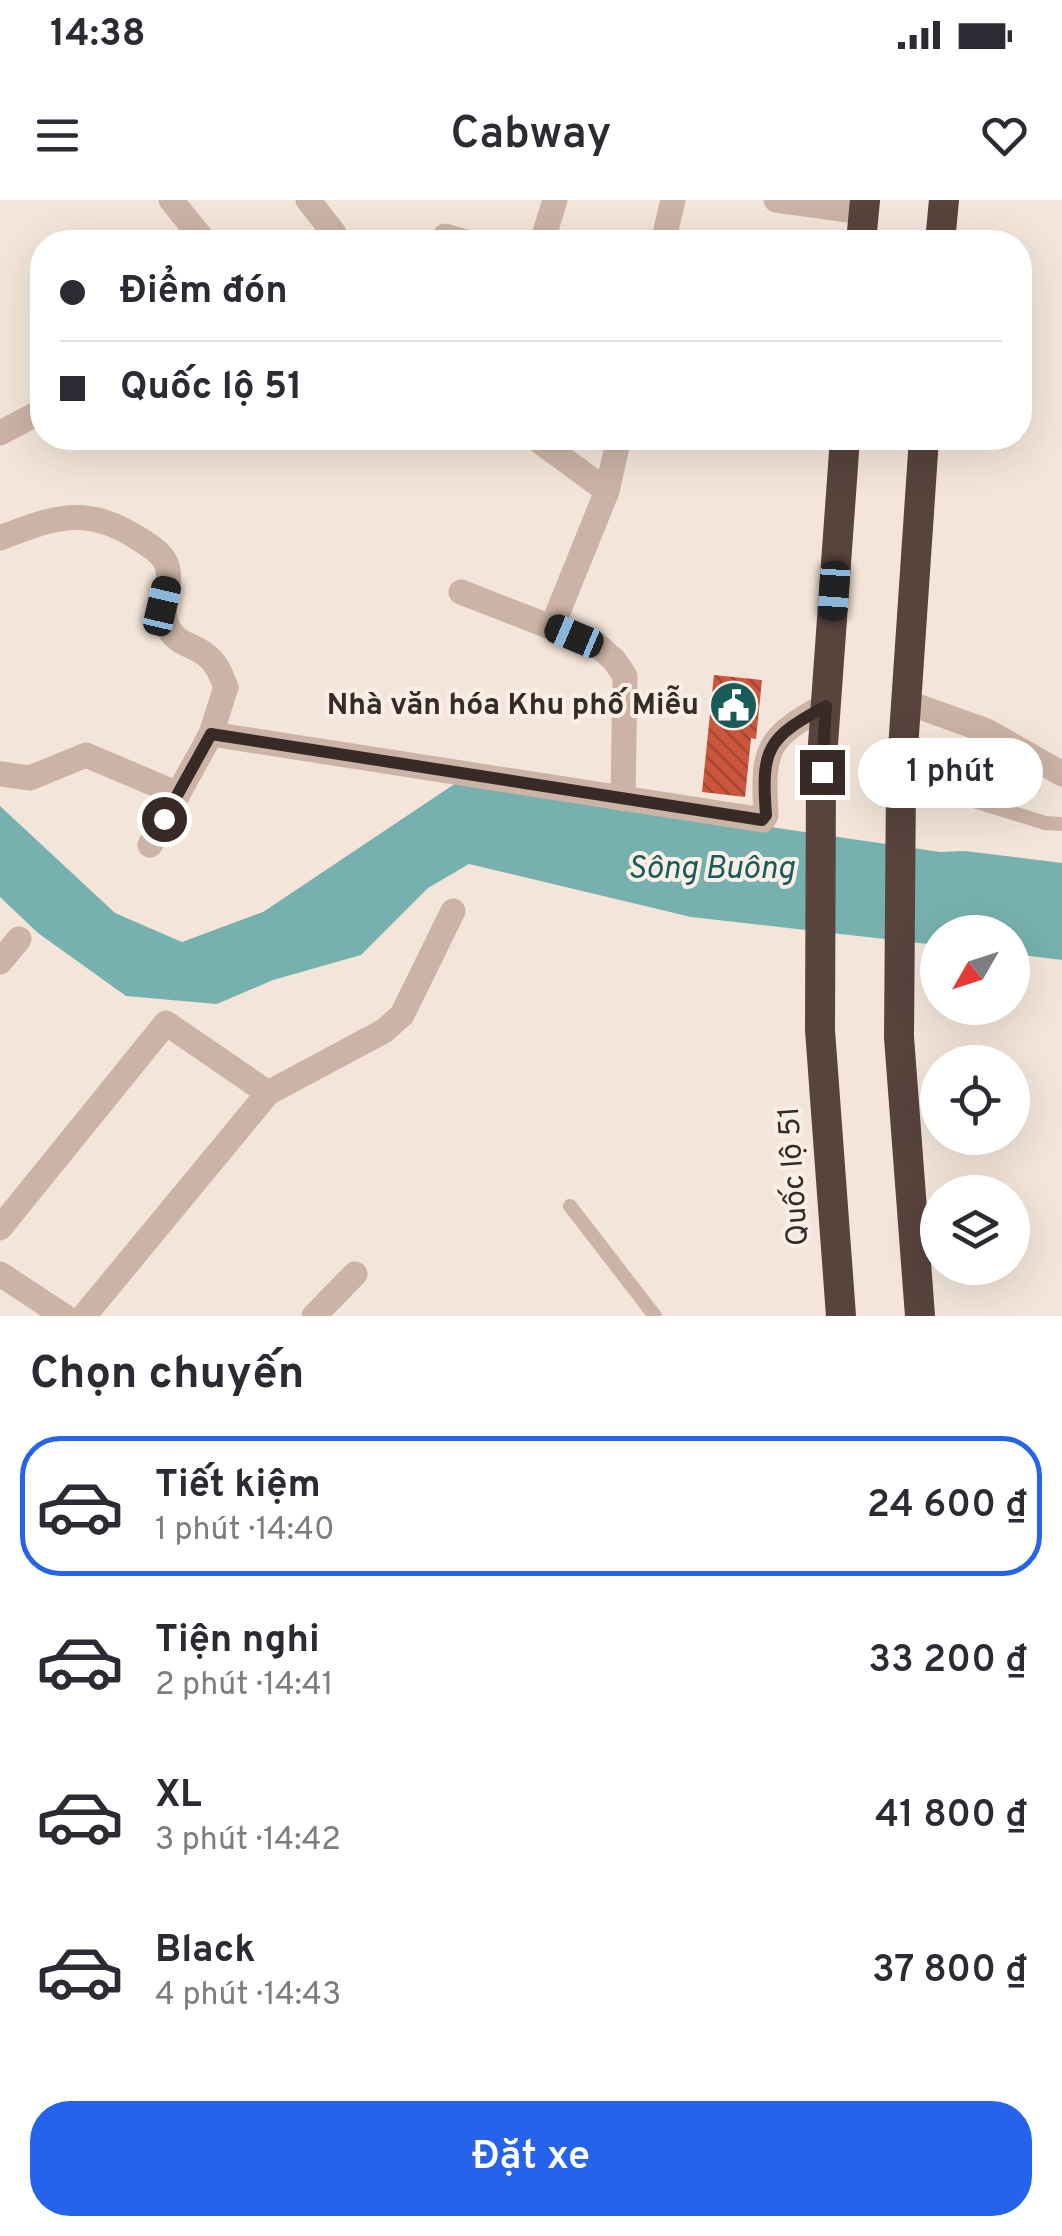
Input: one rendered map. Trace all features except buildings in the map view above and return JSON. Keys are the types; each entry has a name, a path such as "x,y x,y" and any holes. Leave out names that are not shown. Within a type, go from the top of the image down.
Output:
{"highway":[{"path":"941,230 944,200"},
{"path":"826,706 844,450"},
{"path":"920,1316 900,1037 901,778 923,450"},
{"name":"Quốc lộ 51","path":"826,706 820,1030 841,1316"}],"street":[{"path":"171,200 196,230"},
{"path":"308,200 332,230"},
{"path":"546,230 555,200"},
{"path":"666,230 673,200"},
{"path":"776,200 863,218"},
{"path":"0,434 30,418"},
{"path":"551,450 606,491"},
{"path":"552,627 606,491 616,450"},
{"path":"0,538 30,526 78,515 105,520 156,550 166,561 170,574 162,606 168,628 187,646 204,652 216,665 226,687 211,734 150,844"},
{"path":"461,592 597,646 614,660 624,676 622,799"},
{"path":"906,702 987,731 1062,774"},
{"path":"211,734 762,820 766,815 763,772 772,748 793,724 826,706"},
{"path":"0,774 30,778 86,756 178,794"},
{"path":"84,1316 268,1093 384,1031 402,1015 453,912"},
{"path":"0,962 19,938"},
{"path":"0,1228 166,1022 268,1093"},
{"path":"0,1274 64,1316"},
{"path":"314,1316 355,1274"}],"lane":[{"path":"952,794 1045,823 1062,824"},
{"path":"570,1206 655,1316"}],"water":[{"name":"Sông Buông","path":"459,781 940,852 965,851 1062,863 1062,960 1030,956 1030,915 920,915 920,943 691,917 469,864 428,888 361,955 273,980 217,1004 126,996 38,933 0,897 0,806 115,913 182,942 263,912"}],"place":[{"name":"Nhà văn hóa Khu phố Miễu","path":"734,706"}],"route":[{"path":"164,819 211,734 762,820 766,815 766,757 777,738 793,724 826,706 822,772"}]}
